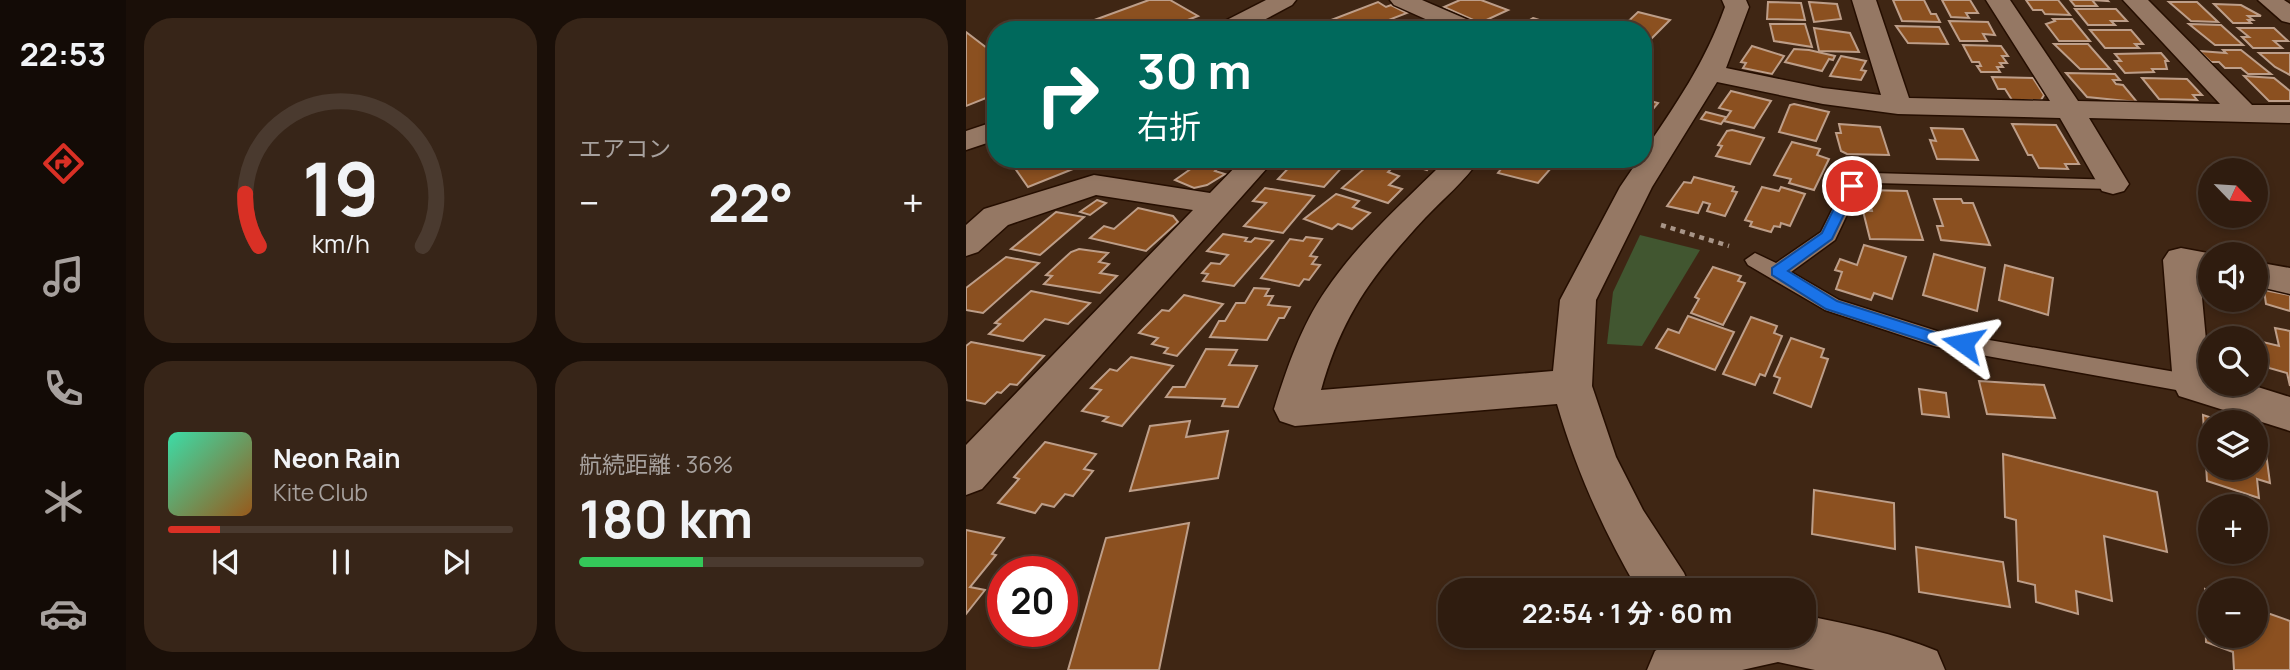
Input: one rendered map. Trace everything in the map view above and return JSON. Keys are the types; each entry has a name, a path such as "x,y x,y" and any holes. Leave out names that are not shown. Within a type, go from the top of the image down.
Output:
{"street":[{"path":"1243,21 1284,0"},
{"path":"1402,0 1450,21"},
{"path":"1659,578 1626,525 1595,459 1572,386 1578,300 1631,218 1692,89 1723,48 1737,7 1734,0"},
{"path":"1864,0 1898,106"},
{"path":"1998,0 2070,110 2113,184"},
{"path":"2135,0 2244,113"},
{"path":"2270,0 2290,16"},
{"path":"1692,89 1823,96 1898,106 2290,114"},
{"path":"966,141 987,133"},
{"path":"966,475 983,433 1252,168"},
{"path":"1456,168 1396,230 1339,299 1310,359 1295,408 1572,386"},
{"path":"966,244 996,217 1094,185 1218,204"},
{"path":"2198,263 2181,260 2193,384 2290,414"},
{"path":"2268,276 2290,281"},
{"path":"1691,652 1777,636 1883,658 1918,670"}],"lane":[{"path":"1777,272 1828,236 1852,186 1872,178 2113,184"},
{"path":"1755,260 1832,305 1937,339 2193,384"}],"path":[{"path":"1631,218 1717,240 1755,260"}],"green space":[{"path":"1640,235 1700,250 1642,346 1607,344 1613,292"}],"building":[{"path":"1149,0 1170,0 1198,16 1185,21 1092,21"},
{"path":"1460,0 1481,0 1508,10 1484,21 1476,21 1444,7"},
{"path":"1893,0 1924,0 1931,14 1936,14 1940,22 1902,21"},
{"path":"1942,0 1970,0 1978,13 1966,13 1969,18 1951,17"},
{"path":"2026,0 2058,0 2070,15 2045,14 2042,10 2033,10"},
{"path":"2070,0 2092,0 2097,6 2075,6"},
{"path":"1378,2 1407,13 1386,21 1329,21"},
{"path":"1768,2 1801,3 1805,20 1767,19"},
{"path":"1809,2 1837,4 1841,19 1814,22"},
{"path":"2169,2 2197,2 2218,22 2191,21"},
{"path":"2214,4 2241,5 2261,16 2248,16 2253,20 2248,20 2251,23 2233,23"},
{"path":"2075,9 2116,9 2127,21 2111,21 2115,25 2088,25"},
{"path":"1638,12 1670,20 1652,38 1652,21 1628,21"},
{"path":"2053,19 2072,19 2090,41 2059,41 2046,24 2055,21"},
{"path":"1949,21 1988,22 1995,35 1983,34 1987,41 1960,41"},
{"path":"1770,24 1805,24 1812,47 1774,41"},
{"path":"2189,24 2221,25 2243,45 2215,45"},
{"path":"1896,26 1939,27 1948,44 1908,43"},
{"path":"1814,28 1850,33 1859,52 1819,51"},
{"path":"2238,28 2274,28 2288,41 2274,41 2282,48 2253,48 2242,37 2249,37"},
{"path":"2090,30 2131,30 2143,44 2135,44 2139,48 2105,48"},
{"path":"966,32 987,48 987,98 966,106"},
{"path":"2054,44 2088,44 2110,69 2080,69"},
{"path":"1963,45 2001,46 2008,56 2002,56 2007,63 2000,63 2003,67 1997,67 2000,72 1981,72 1977,66 1981,66 1979,62 1972,62"},
{"path":"1752,46 1784,56 1772,74 1743,68 1746,63 1741,62"},
{"path":"1794,49 1835,56 1833,60 1829,59 1822,71 1785,62"},
{"path":"2223,50 2241,50 2271,74 2248,74 2241,68 2225,68 2219,62 2211,62 2199,51 2226,53"},
{"path":"2161,53 2168,61 2165,61 2167,69 2152,69 2154,72 2125,73 2115,61 2121,61 2115,54"},
{"path":"2259,53 2290,53 2290,75 2275,67"},
{"path":"1841,56 1866,61 1861,70 1866,71 1861,80 1830,76"},
{"path":"2066,73 2115,74 2120,80 2113,80 2116,84 2123,85 2137,102 2087,97"},
{"path":"2244,76 2274,78 2290,91 2290,101 2269,101"},
{"path":"1992,77 2033,78 2044,95 2041,100 2012,100 2005,89 1998,89"},
{"path":"2142,78 2187,79 2202,95 2193,95 2197,100 2159,99"},
{"path":"1731,91 1771,101 1754,128 1724,121 1731,111 1719,108"},
{"path":"1790,105 1829,112 1816,141 1779,132"},
{"path":"1706,112 1726,117 1721,124 1701,119"},
{"path":"1839,124 1880,127 1889,155 1847,154 1841,151 1836,133 1841,133"},
{"path":"2012,124 2056,125 2079,164 2065,164 2068,169 2039,168 2032,155 2028,155"},
{"path":"1931,128 1963,129 1978,160 1937,159 1930,140 1936,141"},
{"path":"1727,131 1764,138 1750,164 1716,156 1722,146 1718,145"},
{"path":"1792,142 1820,149 1817,155 1829,159 1814,190 1789,183 1791,179 1774,175"},
{"path":"1015,168 1076,168 1028,187"},
{"path":"1192,168 1218,168 1215,171 1225,174 1207,185 1194,188 1175,180"},
{"path":"1288,168 1341,168 1324,187 1278,179"},
{"path":"1365,168 1392,168 1388,172 1399,176 1389,185 1402,189 1388,203 1342,188"},
{"path":"1502,168 1551,168 1538,183 1498,173"},
{"path":"1694,177 1734,187 1732,191 1737,192 1725,216 1707,211 1710,204 1703,202 1698,213 1667,206 1684,182 1691,183"},
{"path":"1762,187 1779,191 1781,187 1805,194 1790,226 1781,223 1780,227 1774,226 1771,232 1750,226 1752,222 1745,220"},
{"path":"1265,188 1314,196 1283,233 1244,226 1266,203 1253,201"},
{"path":"1867,190 1907,191 1923,240 1870,239 1863,211 1872,211"},
{"path":"1336,194 1359,201 1353,207 1370,213 1352,229 1338,224 1332,229 1304,219"},
{"path":"1934,199 1961,199 1963,203 1973,203 1990,245 1941,240 1937,226 1943,226"},
{"path":"1097,200 1106,203 1090,215 1080,212"},
{"path":"1138,208 1173,216 1178,222 1146,251 1090,238 1104,226 1114,229"},
{"path":"1056,212 1084,217 1040,255 1011,249"},
{"path":"1223,234 1247,238 1245,241 1251,242 1255,238 1273,241 1234,286 1203,281 1208,274 1202,273 1211,263 1220,264 1228,255 1207,251"},
{"path":"1306,237 1322,239 1310,256 1317,257 1312,264 1320,265 1309,280 1304,279 1299,286 1261,278 1290,239 1303,241"},
{"path":"1864,245 1906,257 1892,299 1874,293 1871,300 1836,289 1842,272 1835,270 1840,259 1857,265"},
{"path":"1079,249 1108,253 1099,262 1109,264 1100,273 1117,276 1100,293 1044,284 1052,276 1046,275 1071,252"},
{"path":"1934,254 1985,268 1977,311 1923,295"},
{"path":"1006,257 1039,263 983,313 966,310 966,288"},
{"path":"2005,265 2053,278 2048,315 1999,300"},
{"path":"1713,267 1741,276 1738,281 1745,283 1723,325 1691,313 1699,299 1695,297"},
{"path":"1254,288 1269,289 1265,296 1273,296 1268,305 1290,307 1284,318 1279,318 1267,340 1210,337 1219,321 1225,321 1236,303 1245,303"},
{"path":"1031,291 1090,303 1068,324 1045,319 1023,341 989,334 1000,324 995,323"},
{"path":"2268,291 2290,295 2290,311 2268,305"},
{"path":"1184,295 1223,304 1177,356 1164,353 1168,348 1152,344 1158,338 1139,333 1162,310 1169,311"},
{"path":"1688,316 1734,332 1715,370 1656,348 1668,329 1679,333"},
{"path":"1751,317 1777,326 1774,333 1782,336 1765,376 1760,374 1755,385 1723,374"},
{"path":"2275,328 2290,331 2290,386 2287,373 2269,368 2268,343 2279,346"},
{"path":"1791,338 1824,349 1821,357 1828,359 1811,407 1774,393 1780,378 1774,376"},
{"path":"971,342 1044,356 1017,385 1010,384 985,404 966,400 966,346"},
{"path":"1206,349 1237,350 1229,365 1257,366 1238,407 1222,406 1225,399 1166,397 1173,387 1185,387"},
{"path":"1131,357 1173,366 1122,426 1103,421 1108,417 1082,411 1101,390 1091,388 1110,369 1117,371"},
{"path":"1979,381 2044,385 2055,418 1987,414"},
{"path":"1919,389 1946,393 1949,417 1922,414"},
{"path":"1190,421 1186,437 1228,431 1218,478 1130,491 1150,426"},
{"path":"1045,442 1096,454 1084,469 1093,471 1073,496 1065,494 1054,507 1042,504 1035,513 998,503 1019,479 1014,477"},
{"path":"2003,454 2157,492 2167,552 2104,536 2112,601 2076,591 2078,614 2036,602 2035,585 2018,581 2016,520 2005,517"},
{"path":"2257,480 2259,494 2247,494 2207,481"},
{"path":"1814,490 1894,503 1895,549 1812,534"},
{"path":"1189,523 1159,670 1068,670 1075,647 1078,647 1078,635 1106,538"},
{"path":"966,530 1004,538 992,554 995,556 987,556 987,566 970,587 985,590 966,614"},
{"path":"1916,547 2003,562 2010,607 1919,592"},
{"path":"2268,613 2290,621 2290,670 2234,670 2233,652 2222,648 2268,648"}],"route":[{"path":"1852,186 1828,236 1777,272 1832,305 1937,339 1963,343"}]}
